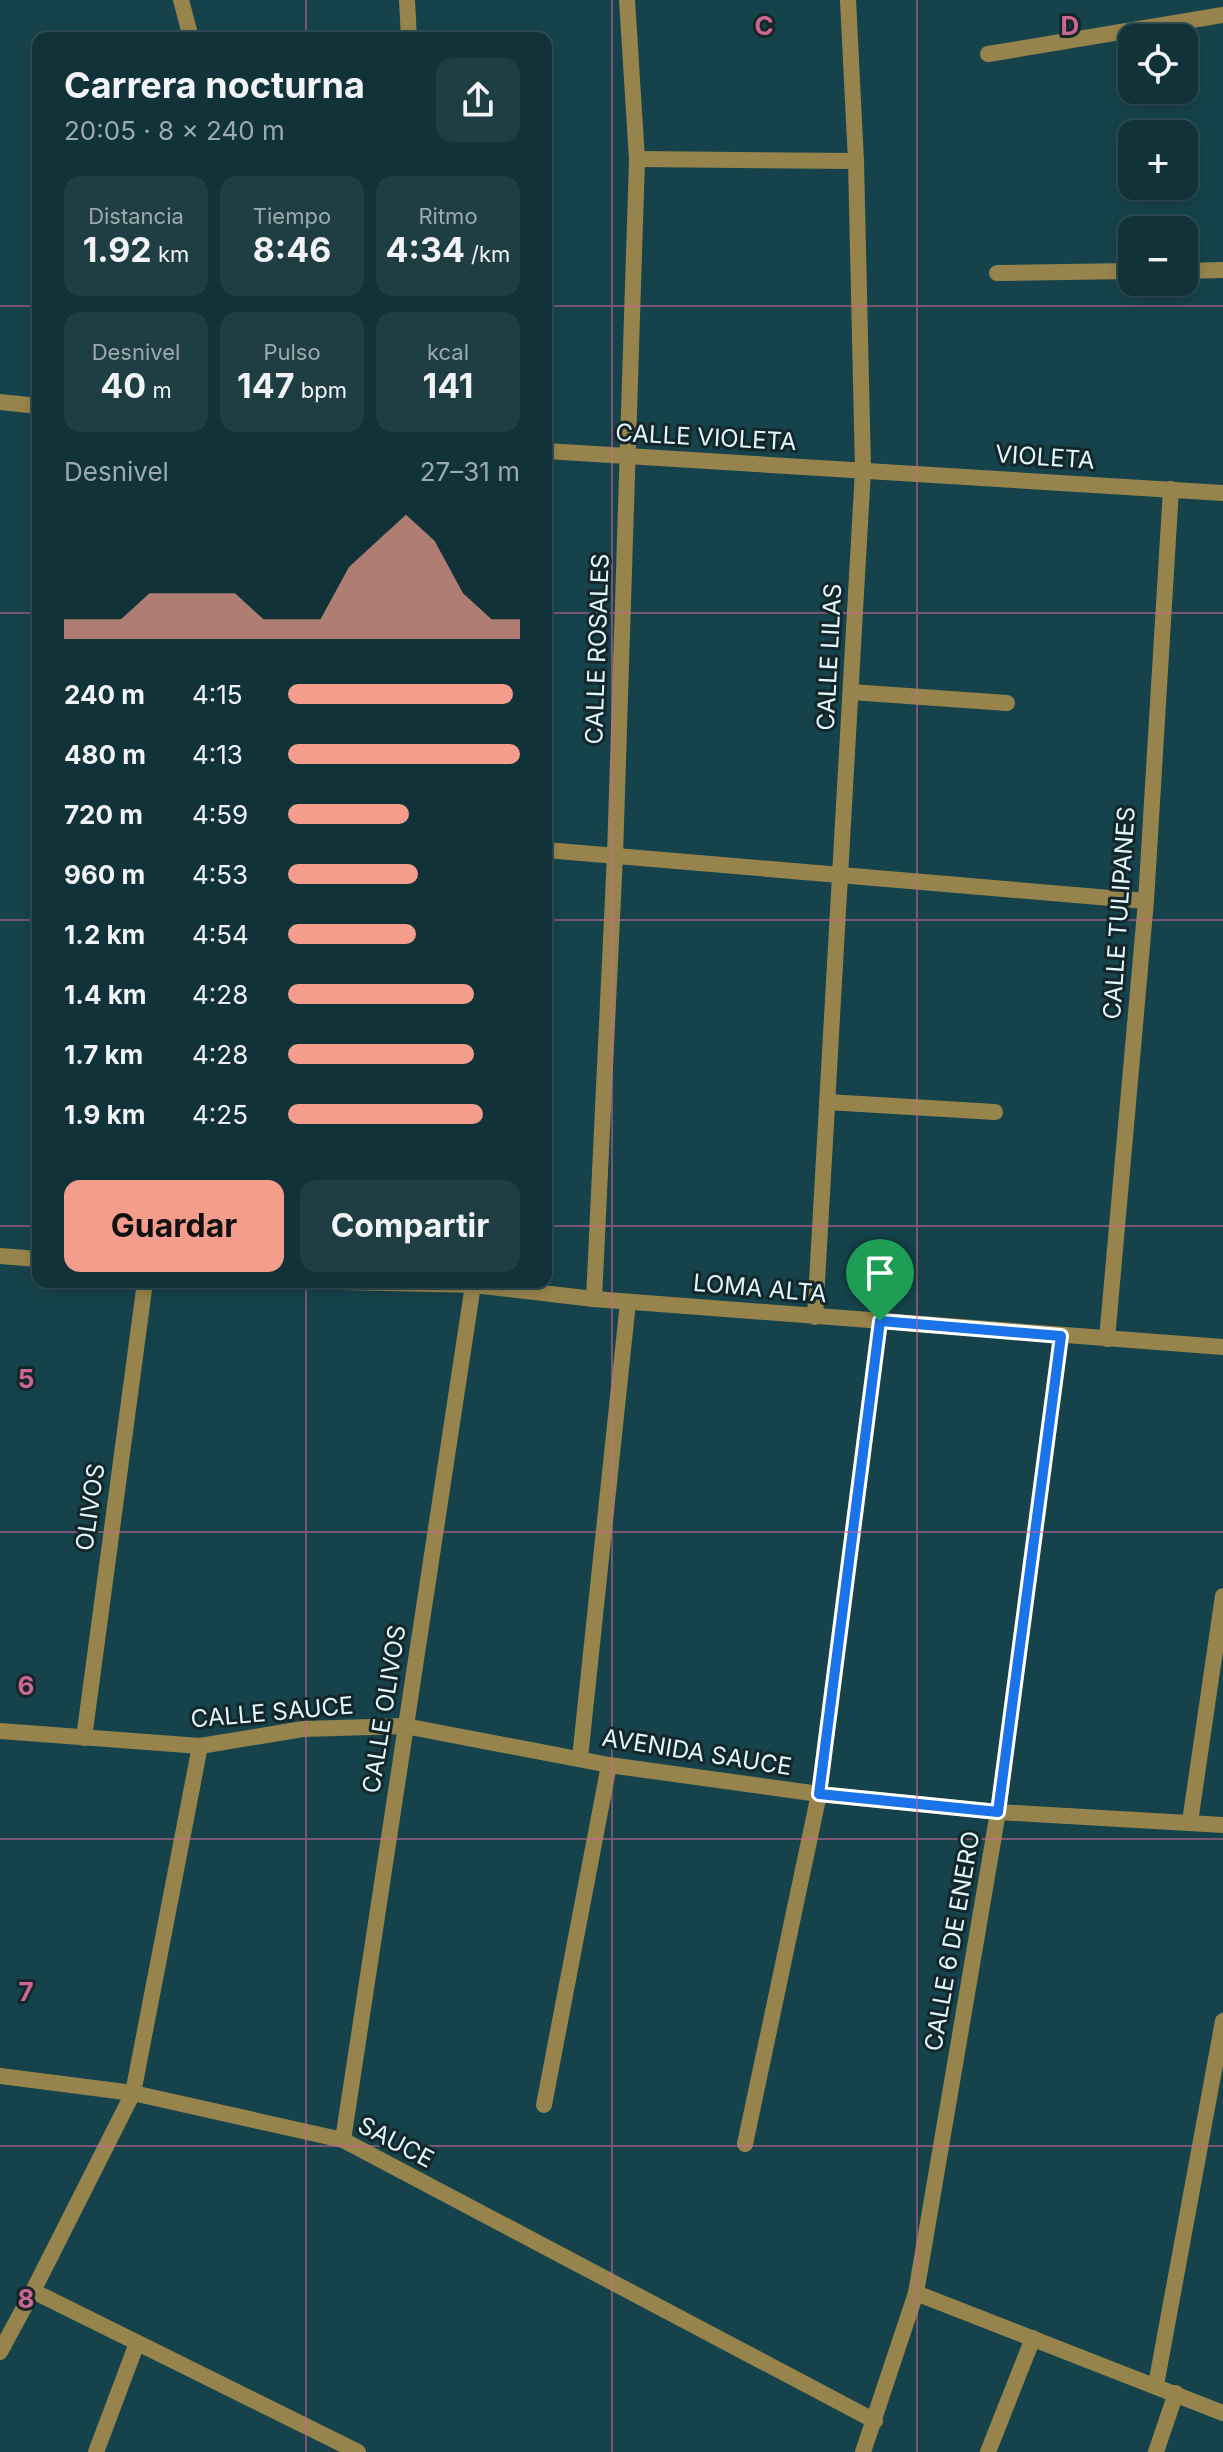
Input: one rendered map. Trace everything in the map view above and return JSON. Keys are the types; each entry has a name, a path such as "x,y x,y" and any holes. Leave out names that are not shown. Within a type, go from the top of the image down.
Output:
{"street":[{"path":"181,0 189,32"},
{"path":"407,0 409,32"},
{"name":"CALLE ROSALES","path":"594,1299 615,855 637,159 627,0"},
{"name":"CALLE LILAS","path":"815,1317 863,470 856,161 848,0"},
{"path":"988,54 1223,15"},
{"path":"637,159 856,161"},
{"path":"1198,271 1223,270"},
{"path":"997,273 1118,271"},
{"path":"0,402 32,405"},
{"name":"CALLE VIOLETA","path":"552,451 863,470"},
{"name":"VIOLETA","path":"863,470 1223,493"},
{"name":"CALLE TULIPANES","path":"1107,1339 1146,901 1171,489"},
{"path":"851,692 1007,703"},
{"path":"552,850 1146,901"},
{"path":"827,1102 995,1112"},
{"path":"0,1256 32,1259"},
{"name":"OLIVOS","path":"84,1738 144,1288"},
{"name":"CALLE OLIVOS","path":"343,2140 473,1288"},
{"name":"LOMA ALTA","path":"499,1288 628,1302 1223,1347"},
{"path":"580,1758 628,1302"},
{"path":"745,2144 819,1794 880,1321"},
{"name":"CALLE 6 DE ENERO","path":"863,2452 916,2293 998,1812 1061,1336"},
{"path":"1190,1822 1223,1596"},
{"name":"CALLE SAUCE","path":"0,1731 200,1746 303,1729 405,1726"},
{"name":"AVENIDA SAUCE","path":"405,1726 609,1765 819,1794 998,1812 1223,1825"},
{"path":"0,2352 133,2093 200,1746"},
{"path":"544,2105 609,1765"},
{"path":"1156,2385 1223,2021"},
{"name":"SAUCE","path":"0,2076 133,2093 343,2140 875,2421"},
{"path":"33,2291 358,2452"},
{"path":"916,2293 1223,2413"},
{"path":"988,2452 1033,2338"},
{"path":"96,2452 137,2343"},
{"path":"1156,2452 1176,2393"}],"route":[{"path":"880,1321 1061,1336 998,1812 819,1794 880,1321"}]}
